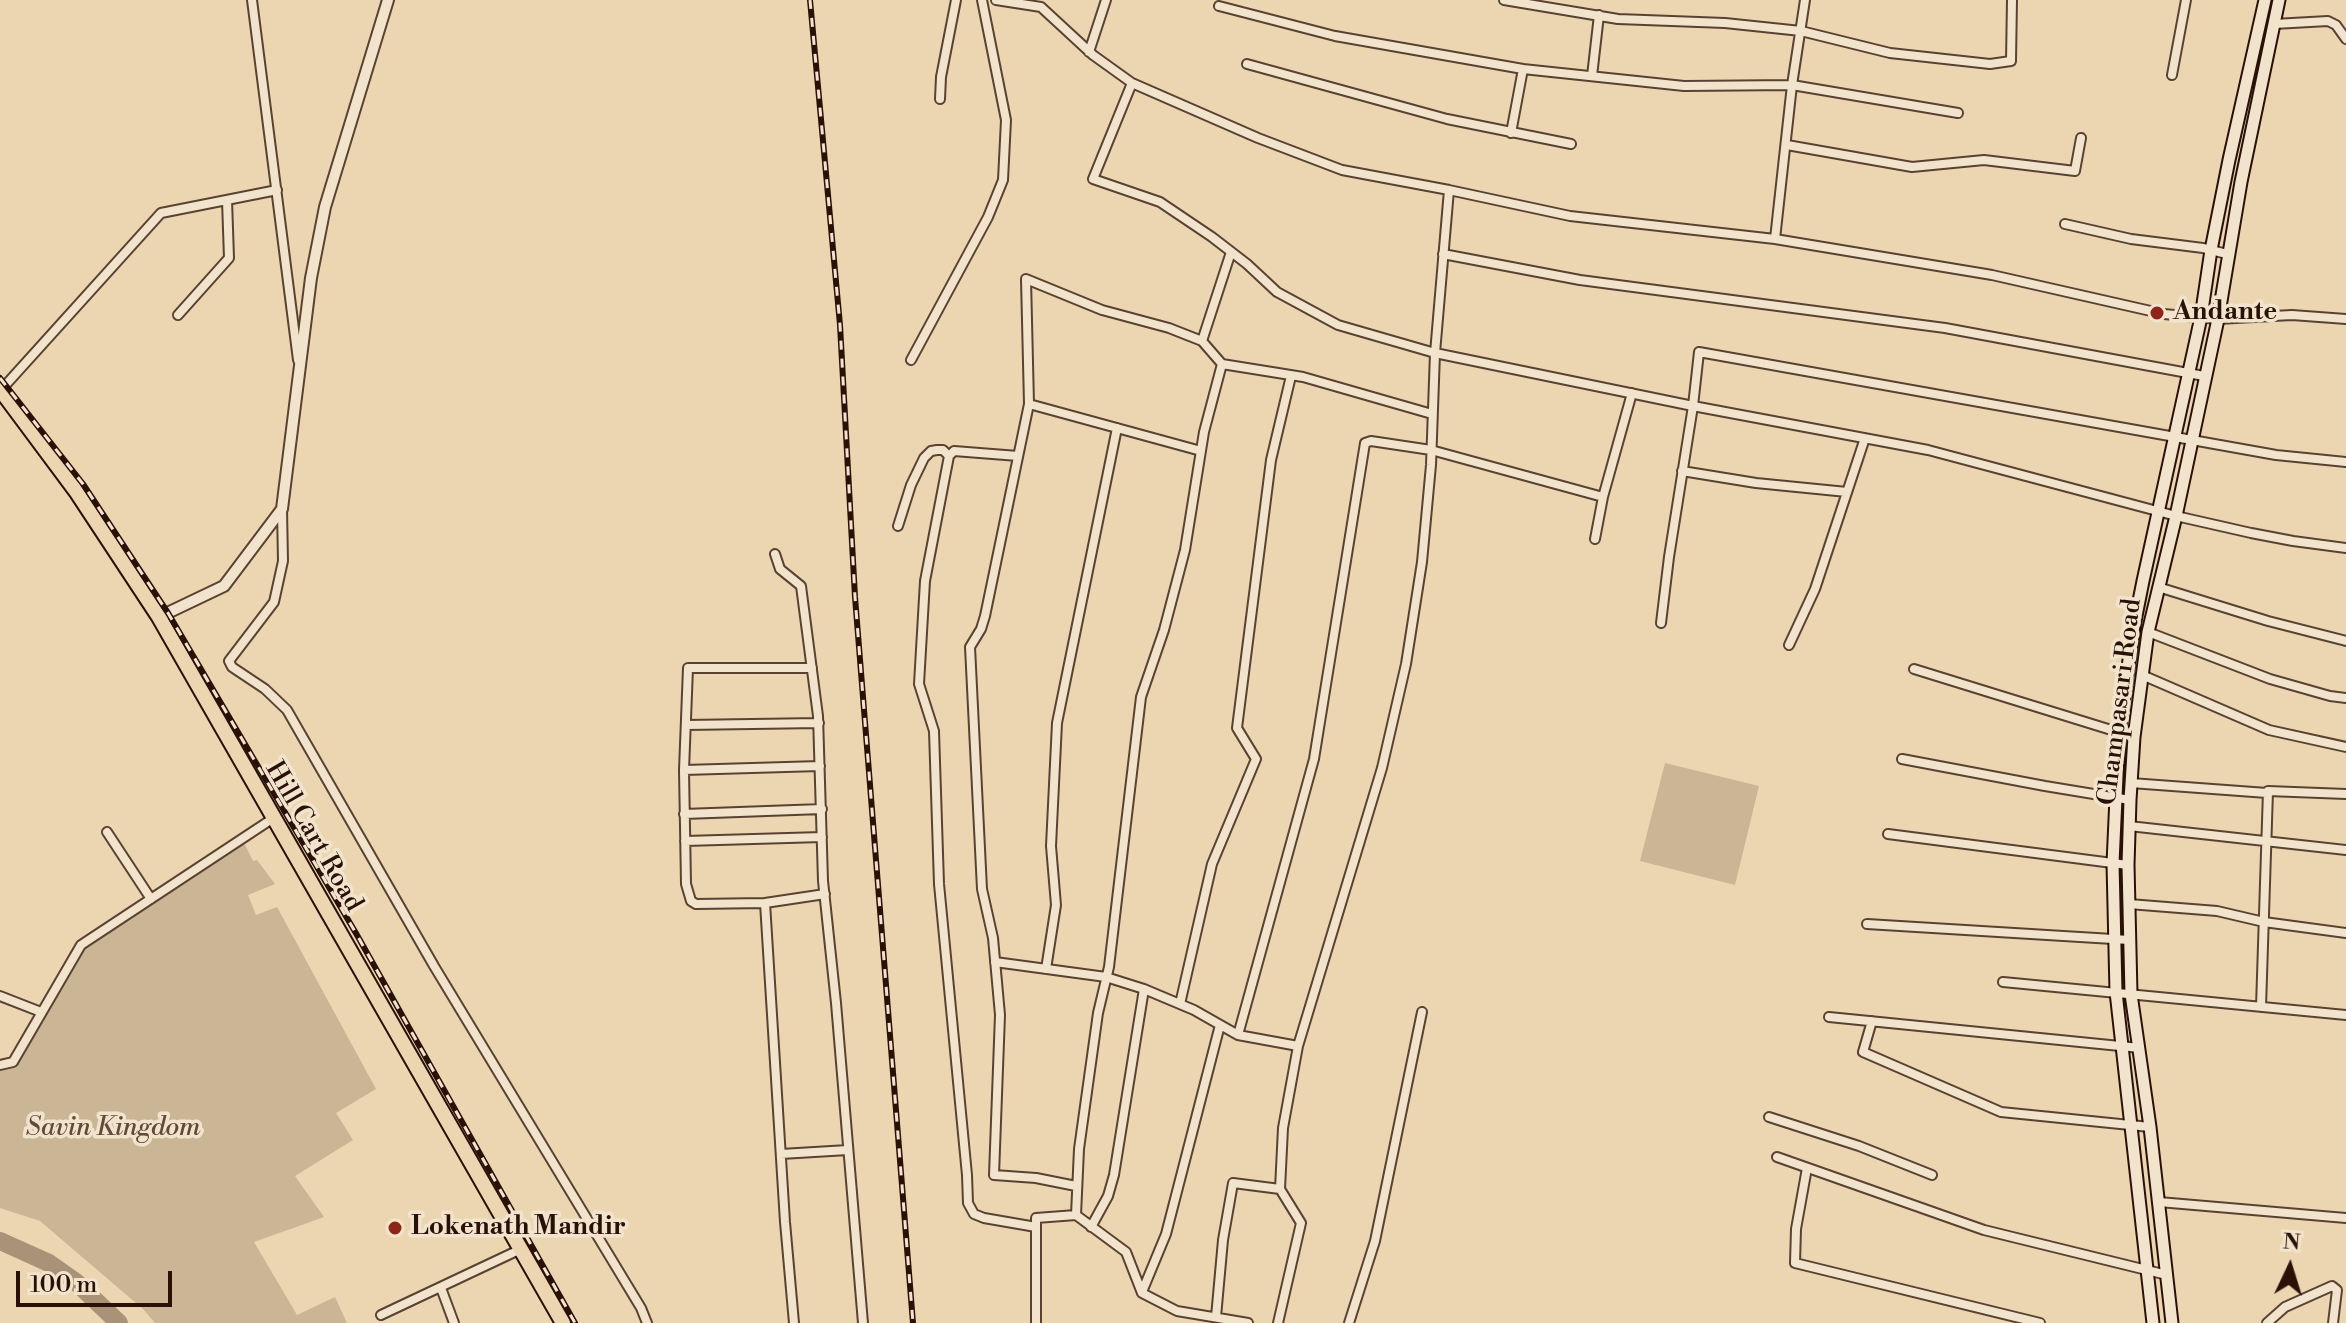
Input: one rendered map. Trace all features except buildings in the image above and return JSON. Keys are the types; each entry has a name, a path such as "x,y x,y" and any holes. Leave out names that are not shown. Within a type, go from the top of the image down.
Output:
{"highway":[{"name":"Hill Cart Road","path":"1,390 76,491 159,617 563,1323"}],"main road":[{"name":"Champasari Road","path":"2153,1323 2116,992 2113,863 2119,732 2133,631 2190,373 2211,250 2265,0"},
{"name":"Champasari Road","path":"2172,1323 2150,1127 2131,994 2128,865 2134,737 2148,632 2218,319 2227,254 2279,0"}],"street":[{"path":"252,0 299,374"},
{"path":"388,0 325,207 311,278 282,509 283,561 274,602 229,661 232,667 265,689 287,710 434,966 641,1308 647,1323"},
{"path":"940,99 941,77 956,0"},
{"path":"911,360 988,217 1003,180 1006,120 982,0"},
{"path":"996,0 1041,7 1089,52 1132,83 1258,138 1342,170 1570,216 1775,239 1992,275 2164,314 2218,319 2292,315 2346,319"},
{"path":"1089,52 1106,0"},
{"path":"1504,0 1618,19 1725,23 1801,31 1890,53 1990,64 2011,61 2012,0"},
{"path":"1775,239 1805,0"},
{"path":"2172,75 2186,0"},
{"path":"1219,6 1335,36 1523,69 1684,86 1792,85 1958,113"},
{"path":"1592,76 1599,15"},
{"path":"2274,24 2328,21 2336,25 2346,39"},
{"path":"1247,64 1447,119 1571,144"},
{"path":"1511,133 1523,69"},
{"path":"1132,83 1093,179 1160,202 1231,252 1277,292 1338,325 1435,353 1928,450 2176,516 2293,541 2346,548"},
{"path":"1787,145 1912,167 1984,160 2075,171 2081,138"},
{"path":"1,390 161,213 277,190"},
{"path":"1278,1323 1301,1223 1280,1189 1283,1128 1298,1046 1382,768 1406,664 1422,562 1449,190"},
{"path":"178,315 229,258 227,200"},
{"path":"2065,224 2131,239 2227,254"},
{"path":"1202,341 1231,252"},
{"path":"1443,254 1580,280 1945,328 2204,376"},
{"path":"1076,1186 1036,1178 994,1175 1000,1015 993,938 982,889 970,647 985,616 1029,404 1026,279 1102,310 1169,328 1202,341 1222,364 1291,376 1432,414"},
{"path":"1661,623 1699,352 2176,438 2276,455 2346,462"},
{"path":"1076,1215 1079,1149 1106,977 1141,697 1164,630 1185,550 1201,451 1222,364"},
{"path":"1180,1004 1212,864 1256,759 1237,728 1271,460 1291,376"},
{"path":"1595,539 1631,393"},
{"path":"1029,404 1201,451"},
{"path":"1046,969 1056,905 1051,846 1057,723 1117,428"},
{"path":"1789,645 1815,589 1865,438"},
{"path":"1238,1035 1314,759 1365,443 1371,441 1431,450 1603,497"},
{"path":"898,526 911,485 924,458 937,450 943,450 949,456"},
{"path":"1018,456 954,451 949,456 925,581 919,684 934,731 939,884 968,1203 974,1214 984,1218 1036,1227"},
{"path":"1682,471 1756,483 1847,492"},
{"path":"159,617 224,586 282,509"},
{"path":"775,554 780,569 801,586 819,723 825,894 863,1323"},
{"path":"2158,587 2346,641"},
{"path":"2148,632 2270,679 2346,698"},
{"path":"812,668 688,668 684,770 686,884 691,901 696,904 765,903 825,894"},
{"path":"1914,669 2134,737"},
{"path":"2142,675 2269,730 2346,747"},
{"path":"686,725 819,723"},
{"path":"1902,759 2130,800"},
{"path":"684,770 820,766"},
{"path":"2131,783 2267,793 2271,790 2346,794"},
{"path":"2261,1007 2267,793"},
{"path":"684,814 822,809"},
{"path":"0,1065 13,1062 81,945 275,817"},
{"path":"2129,826 2346,850"},
{"path":"107,832 151,899"},
{"path":"1888,834 2128,865"},
{"path":"685,841 822,837"},
{"path":"765,903 794,1323"},
{"path":"2129,904 2217,911 2264,922 2346,933"},
{"path":"1867,924 2129,940"},
{"path":"995,962 1106,977 1180,1004 1238,1035 1298,1046"},
{"path":"2003,982 2346,1015"},
{"path":"1091,1227 1108,1196 1114,1175 1144,989"},
{"path":"0,996 41,1012"},
{"path":"1349,1323 1375,1241 1422,1012"},
{"path":"1829,1017 2140,1048"},
{"path":"1872,1021 1863,1052 2001,1112 2150,1127"},
{"path":"1142,1293 1166,1234 1220,1025"},
{"path":"1769,1117 1859,1146 1932,1175"},
{"path":"781,1154 848,1150"},
{"path":"1777,1157 1984,1230 2167,1275"},
{"path":"1807,1168 1796,1229 1795,1263 2040,1323"},
{"path":"1216,1317 1223,1240 1233,1183 1280,1189"},
{"path":"2159,1202 2346,1218"},
{"path":"1036,1323 1036,1218 1076,1215 1126,1252 1142,1293 1177,1311 1248,1323"},
{"path":"381,1315 521,1249"},
{"path":"2267,1323 2285,1307 2332,1286 2337,1290 2333,1323"},
{"path":"441,1288 454,1323"}],"green space":[{"path":"1665,763 1759,786 1735,885 1640,861"},
{"name":"Savin Kingdom","path":"244,843 253,861 257,860 275,884 248,895 256,915 277,907 376,1089 336,1113 353,1140 295,1176 324,1217 254,1242 297,1315 335,1297 347,1323 155,1323 143,1309 40,1221 0,1208 0,1068 13,1068 82,948"}],"waterway":[{"path":"0,1241 49,1263 76,1282 119,1323"}],"railway":[{"path":"810,0 840,325 855,597 913,1323"},
{"path":"0,378 83,484 168,613 357,935 575,1323"}],"place":[{"name":"Andante","path":"2157,313"},
{"name":"Lokenath Mandir","path":"395,1228"}]}
